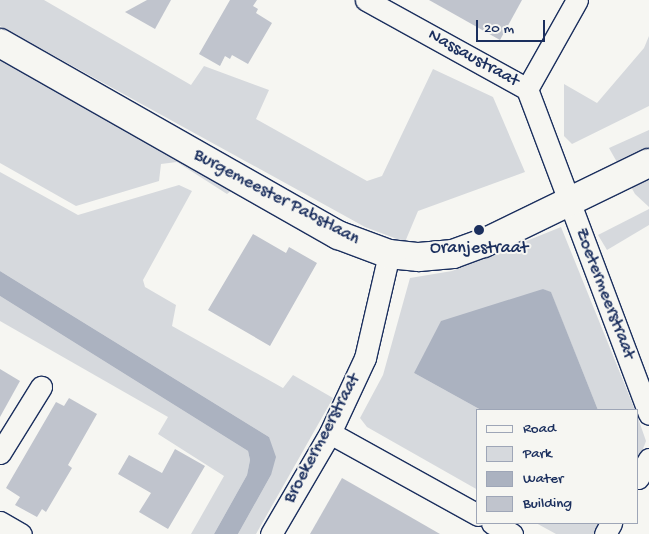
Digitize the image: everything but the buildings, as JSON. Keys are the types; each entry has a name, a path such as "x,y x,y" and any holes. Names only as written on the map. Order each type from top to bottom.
{"street":[{"name":"Nassaustraat","path":"366,0 527,89 570,202"},
{"path":"527,89 577,0"},
{"name":"Burgemeester Pabstlaan","path":"0,43 338,235 389,254 419,257 453,254 528,224 649,163"},
{"name":"Zoetermeerstraat","path":"570,202 649,414"},
{"name":"Broekermeerstraat","path":"271,534 330,433 365,358 389,254"},
{"path":"0,453 41,387"},
{"path":"330,433 477,514"},
{"path":"639,476 649,459"},
{"path":"0,522 21,534"},
{"path":"494,524 512,534"}],"green space":[{"path":"0,0 44,0 191,85 204,66 269,90 256,119 367,181 382,176 433,69 493,97 525,172 418,211 405,242 365,227 0,26"},
{"path":"649,36 649,106 572,144 564,136 564,84 597,103 644,48"},
{"path":"0,52 237,186 227,194 177,162 161,164 159,181 76,206 0,163"},
{"path":"649,130 649,207 635,194 609,148"},
{"path":"0,172 78,215 179,185 192,191 143,280 145,287 176,305 172,326 283,388 293,375 333,398 256,534 238,534 271,475 269,437 0,271"},
{"path":"649,209 649,225 607,250 598,235"},
{"path":"561,227 635,409 598,409 551,293 543,289 414,373 479,409 477,409 477,489 367,427 360,418 383,375 410,278 452,271"},
{"path":"0,296 248,451 250,460 247,475 214,534 191,534 224,476 158,434 168,417 0,321"},
{"path":"639,421 646,441 639,459"},
{"path":"538,524 601,524 595,534 556,534"}],"water":[{"path":"0,271 269,437 276,457 271,475 238,534 214,534 247,475 250,460 248,451 0,296"},
{"path":"543,289 551,292 598,409 479,409 414,373 441,321"}],"place":[{"name":"Oranjestraat","path":"479,230"}]}
